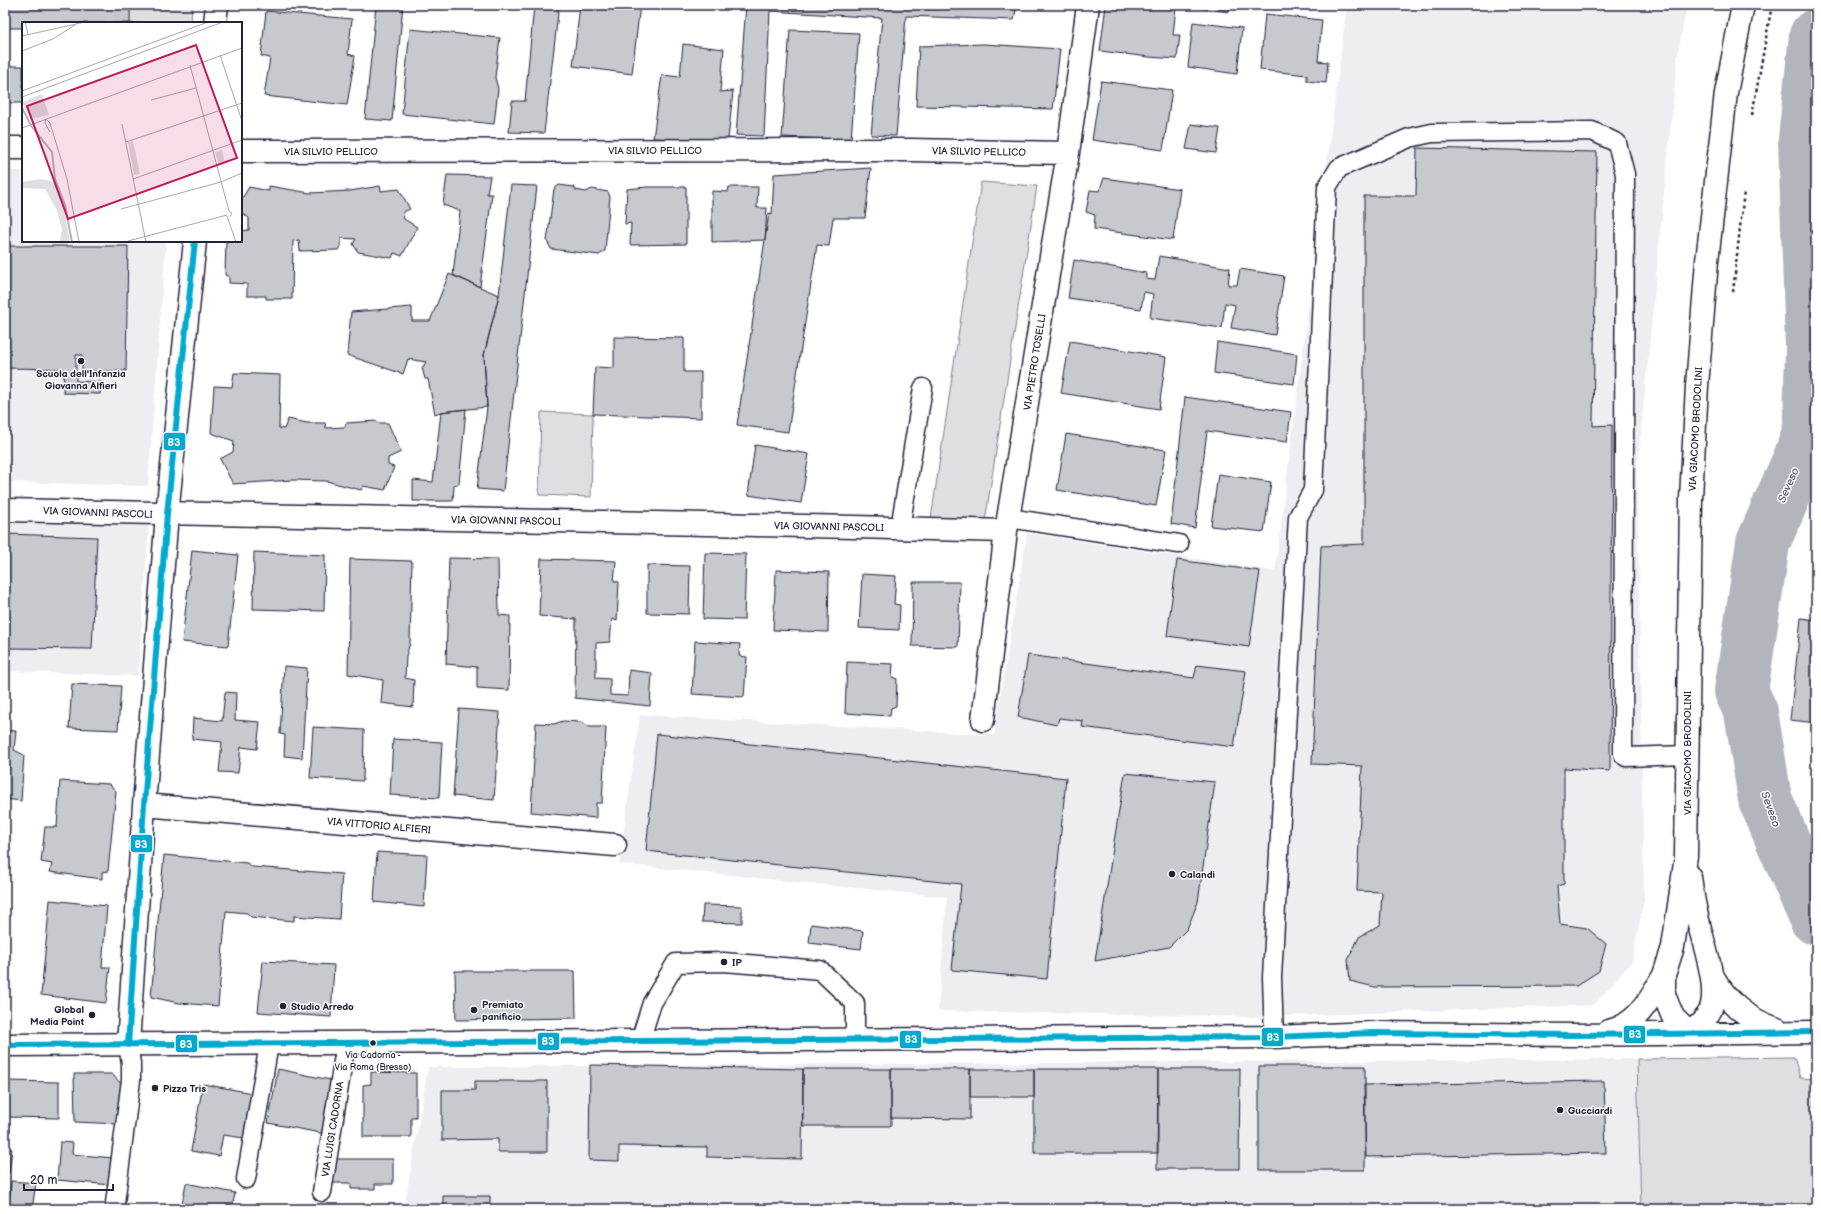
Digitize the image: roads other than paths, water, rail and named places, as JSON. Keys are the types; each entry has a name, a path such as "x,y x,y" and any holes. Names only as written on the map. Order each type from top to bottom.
{"street":[{"path":"215,22 217,5"},
{"name":"VIA PIETRO TOSELLI","path":"983,720 1007,525 1068,153 1088,5"},
{"name":"VIA GIACOMO BRODOLINI","path":"1686,856 1695,908 1711,972 1713,993 1710,1010 1702,1023 1689,1033 1673,1017 1664,995 1664,975 1673,947 1686,856 1691,498 1697,386 1707,261 1726,93 1743,5"},
{"path":"5,148 22,148"},
{"name":"VIA SILVIO PELLICO","path":"242,151 910,150 1068,153"},
{"path":"128,1045 144,805 167,514 195,242"},
{"name":"VIA GIOVANNI PASCOLI","path":"5,510 900,528 1007,525"},
{"name":"VIA VITTORIO ALFIERI","path":"144,805 615,845"},
{"path":"1711,972 1721,990 1742,1013 1763,1025 1786,1032"},
{"path":"1592,1034 1611,1031 1632,1020 1650,1000 1664,975"},
{"path":"5,1045 1274,1037 1372,1033 1592,1034 1814,1032"}],"lane":[{"path":"1274,1037 1272,978 1298,517 1313,490 1327,186 1339,168 1409,138 1432,133 1592,131 1617,143 1625,174 1623,754 1626,757 1687,755"},
{"path":"900,528 923,388"},
{"path":"1007,525 1180,544"},
{"path":"640,1041 652,1003 676,962 724,962 820,970 855,1002 855,1039"},
{"name":"VIA LUIGI CADORNA","path":"322,1192 346,1043"},
{"path":"246,1179 269,1044"},
{"path":"115,1203 131,1080 132,1063 128,1045"}],"waterway":[{"name":"Seveso","path":"1816,36 1805,139 1812,347 1810,428 1801,456 1763,543 1741,691 1751,712 1765,799 1816,918"}],"place":[{"name":"Scuola dell'Infanzia Giovanna Alfieri","path":"81,361"},
{"name":"Calandi","path":"1172,874"},
{"name":"IP","path":"724,962"},
{"name":"Studio Arredo","path":"283,1006"},
{"name":"Premiato panificio","path":"474,1010"},
{"name":"Global Media Point","path":"92,1015"},
{"name":"Via Cadorna - Via Roma (Bresso)","path":"373,1043"},
{"name":"Pizza Tris","path":"155,1088"},
{"name":"Gucciardi","path":"1560,1110"}]}
